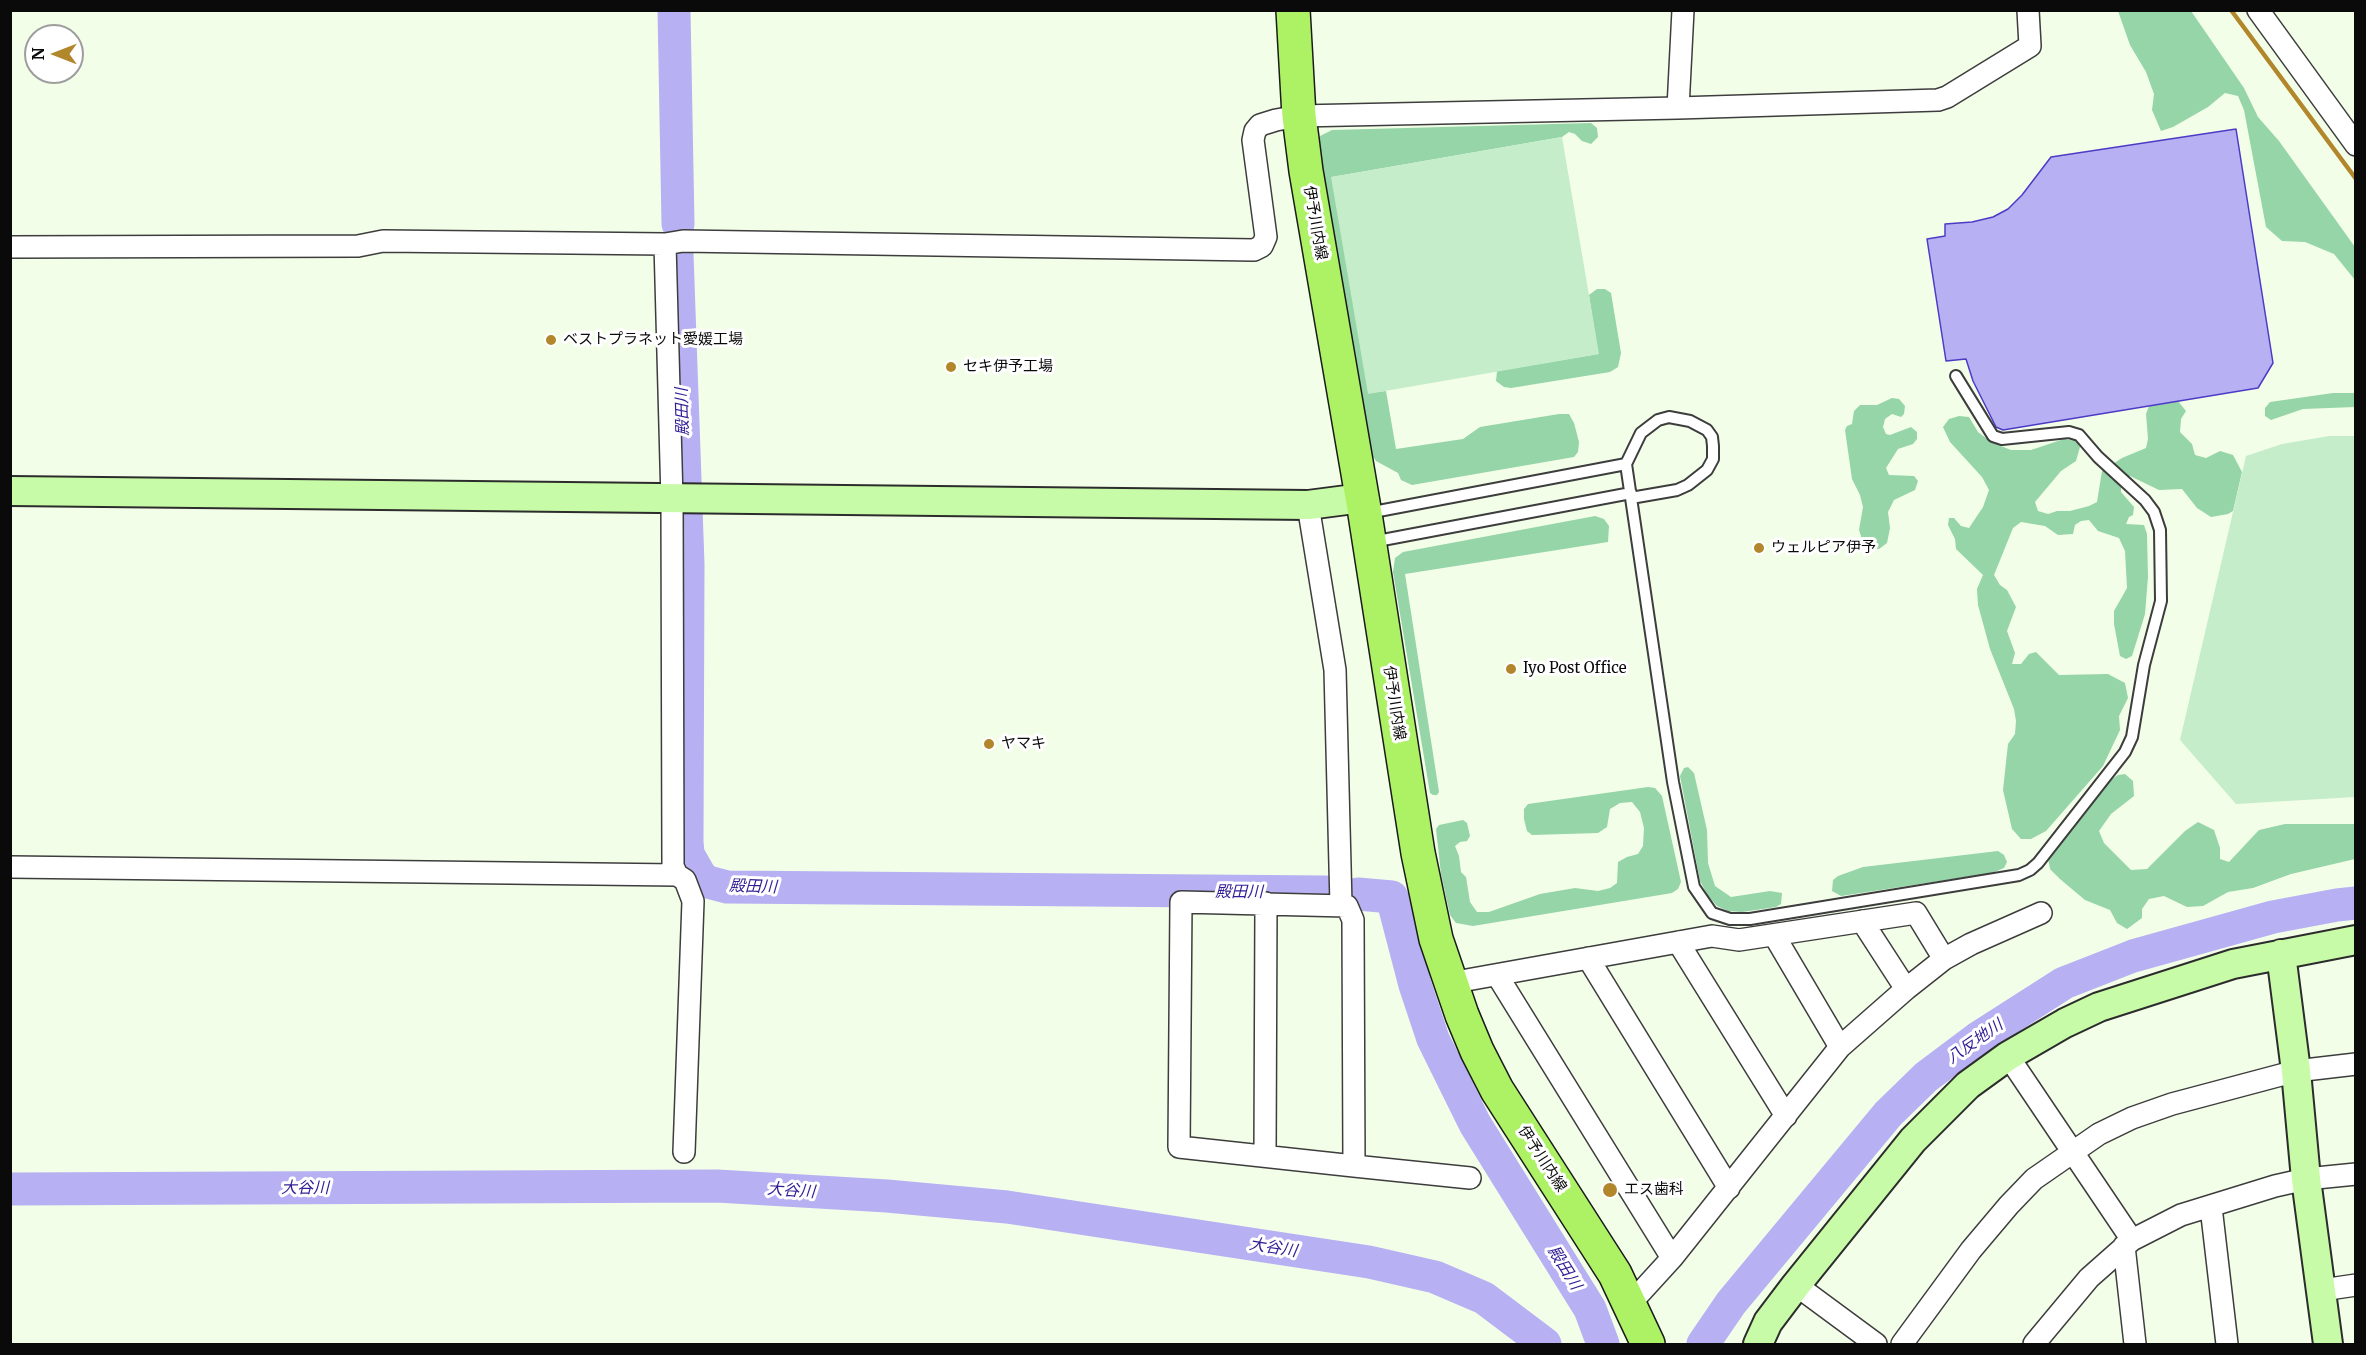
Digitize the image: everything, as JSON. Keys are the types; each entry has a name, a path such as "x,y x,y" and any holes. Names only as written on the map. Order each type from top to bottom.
{"main road":[{"name":"伊予川内線","path":"1293,10 1299,116 1418,853 1436,939 1450,983 1477,1051 1497,1090 1615,1274 1648,1344"}],"street":[{"path":"1678,108 1683,10"},
{"path":"10,247 358,246 383,241 665,244 682,241 1254,250 1262,246 1266,237 1254,152 1255,131 1260,125 1299,116 1938,100 1947,97 2030,46 2028,10"},
{"path":"2258,10 2355,145"},
{"path":"665,244 672,500 673,866 677,875"},
{"path":"10,491 672,500 1308,505 1365,518"},
{"path":"1308,505 1335,670 1341,904"},
{"path":"10,867 677,875 685,880 693,901 684,1152"},
{"path":"1354,1166 1353,920 1347,906 1341,904 1181,902 1179,1147 1354,1166 1470,1178"},
{"path":"1265,1156 1266,903"},
{"path":"1450,983 1712,936 1739,940 1916,913 1944,959"},
{"path":"1629,1304 1672,1258 1840,1047 1905,988 1944,959 1971,944 2041,913"},
{"path":"1862,921 1905,988"},
{"path":"1774,935 1840,1047"},
{"path":"1758,1344 1768,1322 1796,1285 1913,1140 1968,1085 2008,1056 2065,1023 2099,1007 2233,964 2355,940"},
{"path":"1678,942 1786,1116"},
{"path":"2281,954 2296,1071 2306,1179 2328,1344"},
{"path":"1588,958 1729,1188"},
{"path":"1497,975 1672,1258"},
{"path":"2008,1056 2128,1243 2135,1344"},
{"path":"1902,1344 1971,1250 2009,1205 2034,1179 2099,1134 2132,1118 2172,1104 2296,1071 2355,1064"},
{"path":"2034,1344 2089,1278 2128,1243 2181,1215 2275,1186 2306,1179 2355,1174"},
{"path":"2211,1207 2227,1344"},
{"path":"1796,1285 1875,1344"},
{"path":"2322,1290 2355,1285"}],"lane":[{"path":"1365,518 1631,496 1677,490 1688,485 1707,470 1713,459 1712,437 1707,430 1690,421 1669,417 1658,420 1641,433 1626,464 1631,496 1673,782 1694,887 1712,913 1730,919 1750,919 2019,875 2038,863 2126,752 2132,737 2144,665 2161,601 2160,530 2154,512 2145,500 2098,457 2079,435 2069,432 2002,439 1993,436 1956,376"},
{"path":"1365,518 1626,464"}],"green space":[{"path":"2118,11 2191,11 2244,88 2258,117 2279,141 2355,247 2355,280 2334,254 2305,242 2282,241 2266,227 2244,110 2238,96 2225,93 2208,107 2173,127 2161,131 2152,110 2154,94 2146,72 2130,45"},
{"path":"1591,123 1597,128 1598,137 1591,144 1569,132 1562,137 1332,177 1369,393 1386,391 1396,449 1463,439 1480,427 1559,414 1569,414 1579,442 1578,452 1574,457 1412,485 1401,480 1398,473 1376,461 1371,454 1319,149 1320,136 1332,130"},
{"path":"1562,137 1599,354 1368,394 1331,177"},
{"path":"1597,289 1605,289 1611,293 1621,353 1618,367 1610,372 1511,388 1504,387 1496,381 1497,371 1598,354 1589,295"},
{"path":"2333,393 2355,393 2355,407 2303,409 2271,420 2265,416 2265,408 2270,402"},
{"path":"1892,398 1899,399 1905,406 1904,414 1901,417 1892,414 1885,419 1883,427 1886,434 1890,435 1911,427 1917,432 1917,439 1913,444 1898,449 1886,468 1889,475 1914,476 1918,481 1915,490 1894,500 1888,512 1890,528 1887,543 1879,549 1870,548 1863,542 1859,530 1863,507 1852,479 1845,430 1852,424 1854,411 1860,405 1877,405"},
{"path":"2178,401 2186,411 2181,419 2180,432 2192,444 2195,455 2206,458 2220,451 2233,455 2242,472 2233,511 2211,517 2197,508 2182,489 2159,490 2130,476 2121,486 2121,492 2134,507 2133,515 2129,517 2126,524 2144,525 2147,534 2148,577 2145,614 2132,656 2126,659 2120,656 2114,624 2114,611 2127,588 2125,551 2119,538 2098,531 2089,520 2075,525 2073,534 2058,535 2045,526 2021,522 2013,528 1994,575 2000,585 2007,590 2016,607 2007,631 2015,653 2012,664 2021,664 2029,654 2036,652 2059,675 2108,674 2125,683 2128,698 2119,716 2120,730 2103,766 2046,831 2031,839 2021,839 2012,829 2003,790 2008,744 2015,734 2016,721 2014,709 1990,649 1978,605 1977,589 1983,575 1956,549 1955,539 1948,525 1949,518 1954,518 1961,526 1969,528 1983,507 1989,490 1982,477 1950,442 1943,427 1949,419 1959,416 1969,417 1978,432 1991,442 2011,450 2031,450 2064,439 2077,441 2080,447 2076,461 2061,471 2035,502 2038,511 2048,514 2070,511 2097,502 2102,471 2122,458 2146,448 2148,439 2146,414 2149,406"},
{"path":"2329,436 2355,436 2355,797 2236,804 2180,740 2246,456 2282,444"},
{"path":"1595,516 1604,519 1609,526 1608,542 1405,574 1439,792 1433,795 1430,793 1393,572 1395,558 1403,552"},
{"path":"1688,767 1694,773 1707,830 1708,863 1715,886 1731,897 1770,891 1782,893 1781,904 1776,907 1742,912 1728,911 1717,906 1708,896 1700,881 1680,776 1684,768"},
{"path":"2125,774 2133,781 2134,796 2111,814 2099,831 2104,843 2131,870 2147,869 2185,831 2198,822 2214,830 2220,848 2220,859 2229,862 2259,830 2285,824 2355,824 2355,859 2291,874 2253,888 2228,892 2203,906 2187,907 2164,896 2149,899 2142,909 2142,918 2127,929 2117,923 2110,910 2085,900 2060,879 2050,869 2048,858 2109,781 2118,775"},
{"path":"1648,787 1655,788 1662,796 1681,882 1678,889 1672,893 1473,926 1456,923 1450,915 1441,874 1436,829 1439,825 1463,820 1467,823 1470,836 1467,841 1455,846 1461,872 1466,877 1470,902 1477,912 1489,912 1540,894 1575,888 1598,891 1610,888 1617,883 1618,862 1638,854 1643,846 1644,828 1640,812 1632,802 1620,803 1610,809 1607,827 1598,833 1532,835 1527,831 1524,819 1524,809 1528,804"},
{"path":"1998,851 2004,855 2007,862 2004,868 1992,873 1841,896 1832,891 1833,880 1838,876 1863,867"}],"shaded area":[{"path":"2236,129 2273,363 2258,388 2003,430 1996,427 1973,381 1966,359 1946,361 1927,239 1945,236 1945,224 1972,222 1993,217 2008,209 2022,195 2051,157"},
{"path":"1587,1296 1606,1344 1592,1344 1597,1343 1588,1317 1579,1301"}],"waterway":[{"name":"殿田川","path":"674,10 678,224"},
{"name":"殿田川","path":"677,254 688,564 687,841 688,854 701,877 708,882 727,887 1325,892"},
{"name":"殿田川","path":"1358,894 1392,897 1415,985 1433,1039 1475,1124 1590,1309 1603,1344"},
{"name":"八反地川","path":"1703,1344 1731,1303 1888,1114 1926,1077 1978,1038 2064,983 2133,956 2273,917 2356,903"},
{"name":"大谷川","path":"10,1189 717,1186 887,1196 1007,1207 1369,1262 1435,1277 1484,1298 1545,1344"}],"railway":[{"path":"2231,10 2356,179"}],"place":[{"name":"ベストプラネット愛媛工場","path":"551,340"},
{"name":"セキ伊予工場","path":"951,367"},
{"name":"ウェルピア伊予","path":"1759,548"},
{"name":"Iyo Post Office","path":"1511,669"},
{"name":"ヤマキ","path":"989,744"},
{"name":"エス歯科","path":"1610,1190"}]}
